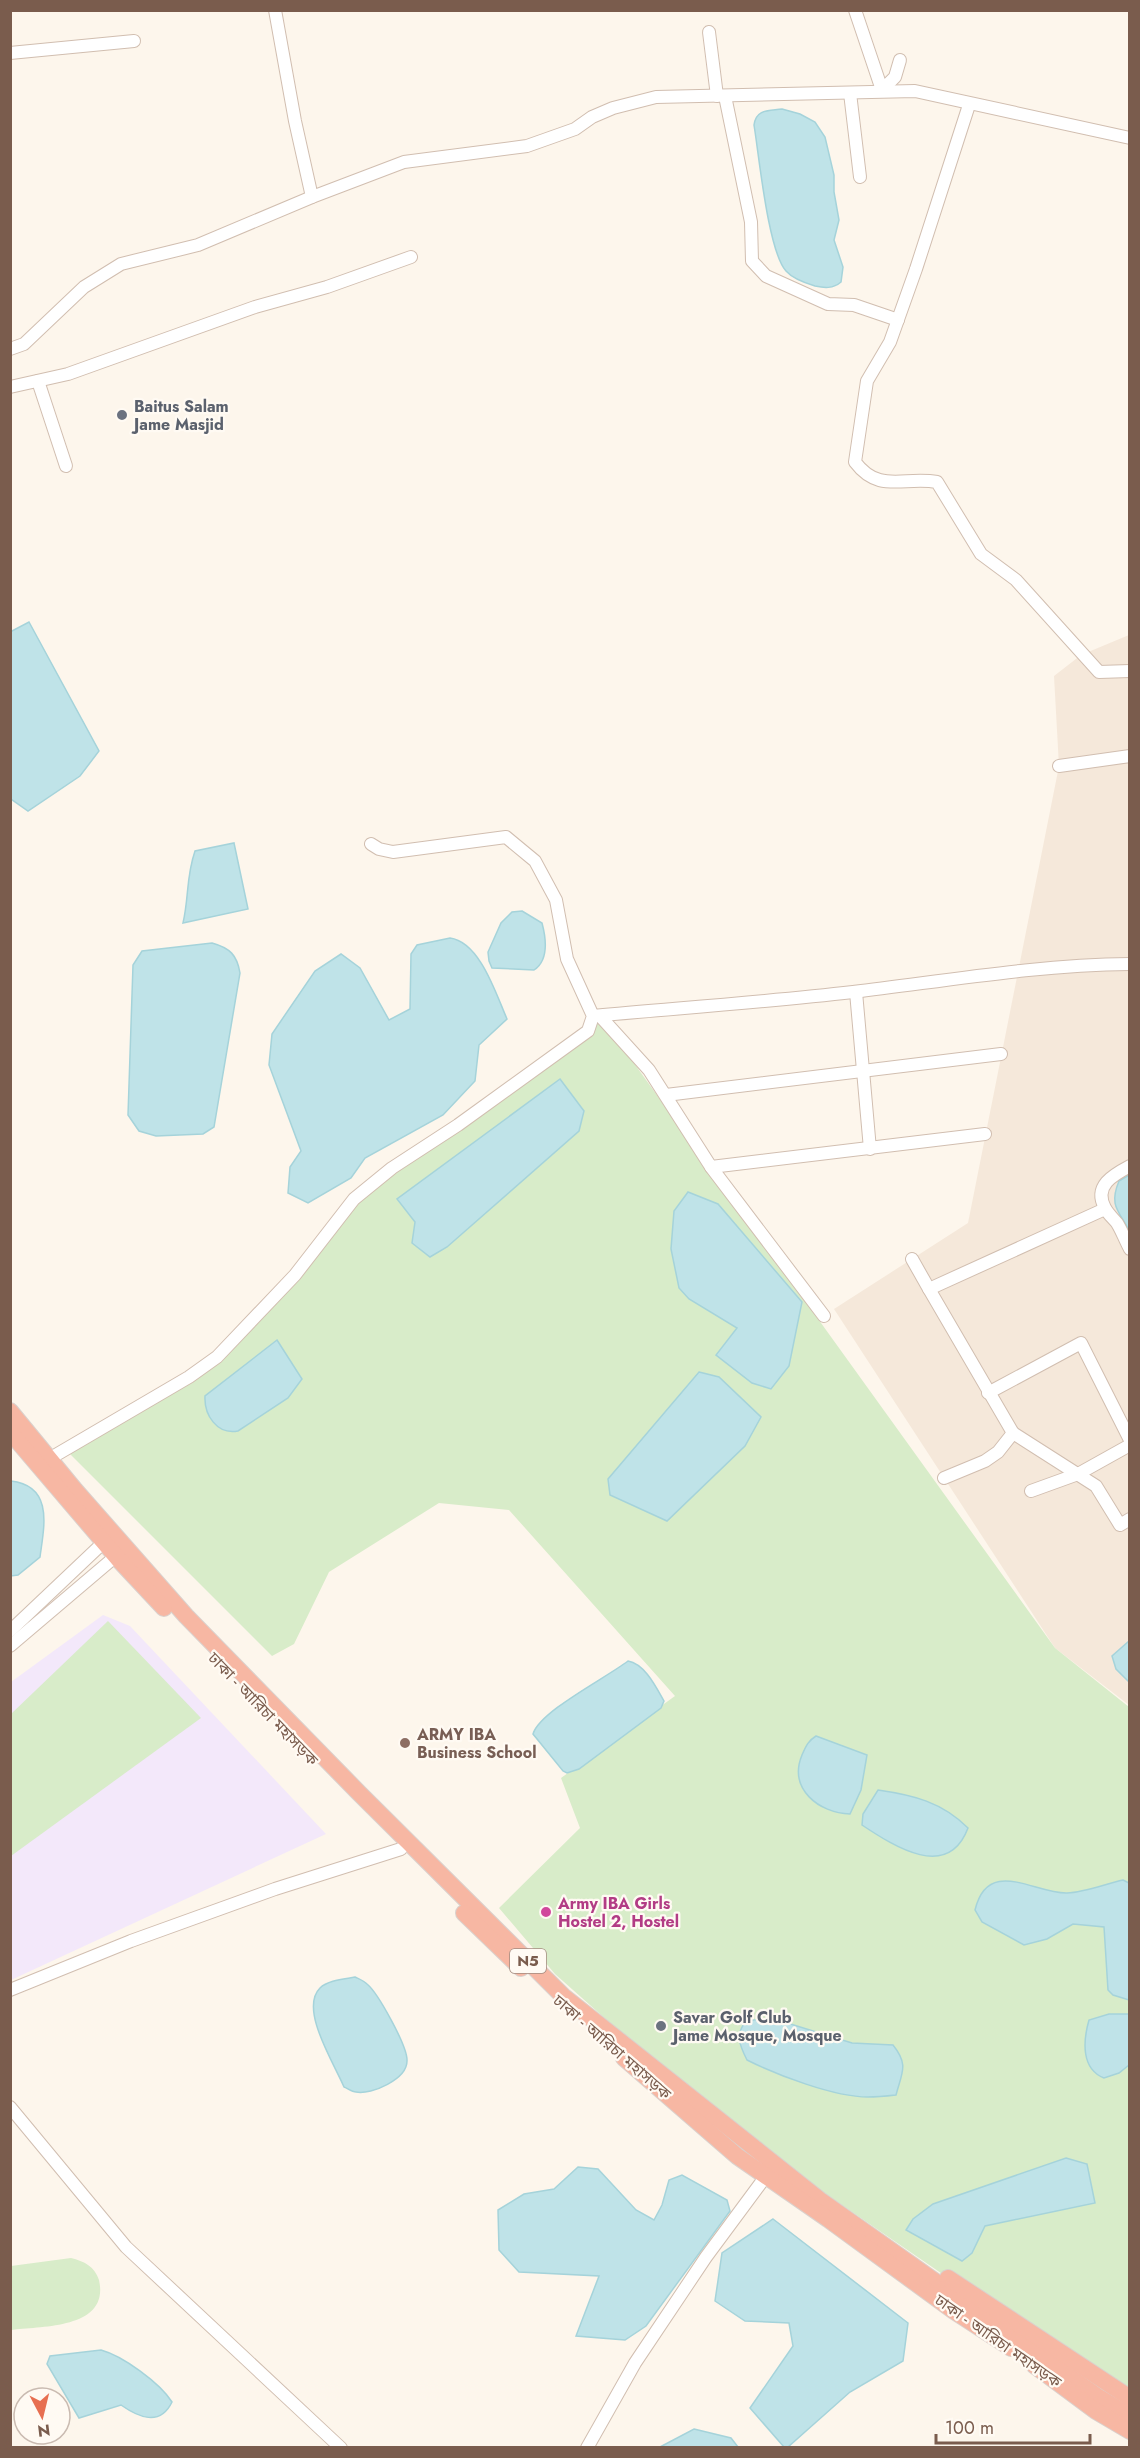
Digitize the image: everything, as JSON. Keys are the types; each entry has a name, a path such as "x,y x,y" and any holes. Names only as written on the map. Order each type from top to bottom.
{"highway":[{"name":"N5","path":"10,1412 186,1616 563,1996 771,2170 820,2200 1097,2396 1130,2416"},
{"name":"ঢাকা - আরিচা মহাসড়ক","path":"10,1432 116,1556 224,1670 501,1951 737,2156 771,2170 954,2312 1015,2351 1096,2410 1130,2431"},
{"path":"916,2268 951,2280 1130,2398"},
{"path":"1015,2351 1039,2379 1130,2441"}],"street":[{"path":"275,10 295,121 312,197"},
{"path":"855,10 882,90"},
{"path":"709,32 721,96 751,222 752,261 766,276 828,304 854,305 898,320"},
{"path":"10,53 134,41"},
{"path":"882,90 895,77 900,60"},
{"path":"10,349 24,344 84,287 121,264 198,245 312,197 404,162 527,146 575,129 592,117 614,108 656,97 915,91 969,105 1130,138"},
{"path":"850,93 860,177"},
{"path":"969,105 890,342 867,381 855,462 864,475 877,480 937,482 981,554 1016,580 1087,661 1099,672 1130,671"},
{"path":"10,387 68,374 255,308 327,287 411,257"},
{"path":"38,381 66,466"},
{"path":"1059,766 1130,756"},
{"path":"371,844 379,849 393,852 506,837 535,861 556,900 567,959 597,1016 649,1070 711,1167 824,1316"},
{"path":"597,1016 856,992 993,973 1064,966 1130,963"},
{"path":"856,992 870,1149"},
{"path":"49,1458 189,1377 217,1357 295,1275 354,1199 393,1168 458,1125 588,1030 597,1016"},
{"path":"666,1095 1001,1054"},
{"path":"711,1167 985,1134"},
{"path":"1130,1166 1115,1174 1101,1189 1105,1209 1117,1223 1130,1249"},
{"path":"929,1289 1105,1209"},
{"path":"912,1259 1013,1433 1096,1486 1120,1525 1130,1519"},
{"path":"988,1393 1081,1343 1130,1443 1078,1474 1031,1491"},
{"path":"944,1478 986,1461 998,1452 1013,1433"},
{"path":"10,1631 104,1542"},
{"path":"10,1646 116,1556"},
{"path":"10,1990 130,1941 275,1889 401,1850"},
{"path":"10,2107 126,2247 341,2448"},
{"path":"587,2448 635,2363 706,2257 771,2170"}],"shaded area":[{"path":"1129,635 1129,1705 1055,1648 834,1309 968,1223 1059,766 1054,676 1081,655"},
{"path":"103,1615 130,1626 326,1834 11,1980 11,1682"}],"green space":[{"path":"600,1016 1055,1648 1129,1707 1129,2391 951,2280 724,2124 555,1974 499,1908 580,1828 561,1778 675,1696 509,1510 439,1503 329,1572 294,1644 272,1656 63,1447 217,1357 376,1181"},
{"path":"108,1621 201,1718 11,1856 11,1714"},
{"path":"71,2258 88,2265 97,2275 100,2296 94,2308 71,2322 11,2330 11,2266"}],"water":[{"path":"782,109 800,114 815,122 825,137 834,175 834,192 839,220 834,240 843,267 841,282 832,287 815,286 792,276 786,271 774,244 765,202 754,125 760,113"},
{"path":"29,622 99,751 80,776 28,811 11,799 10,632"},
{"path":"234,843 248,909 183,923 190,870 195,851"},
{"path":"522,911 542,923 545,948 542,961 534,970 492,968 488,952 501,923 512,912"},
{"path":"450,938 461,942 478,959 492,983 507,1019 479,1045 475,1081 443,1115 365,1158 351,1178 308,1203 288,1193 290,1167 301,1151 269,1065 272,1034 315,971 341,954 360,968 389,1020 410,1009 411,954 417,945"},
{"path":"212,943 232,953 240,973 214,1127 203,1134 156,1136 139,1131 128,1115 133,965 142,951"},
{"path":"560,1079 584,1111 579,1131 447,1247 430,1257 412,1243 415,1222 397,1199"},
{"path":"1129,1175 1129,1230 1118,1212 1115,1196 1119,1181"},
{"path":"688,1192 718,1204 802,1302 789,1366 771,1389 752,1383 716,1355 737,1328 689,1299 679,1288 671,1249 674,1211"},
{"path":"277,1340 302,1379 288,1398 238,1431 218,1427 209,1416 205,1396"},
{"path":"699,1372 719,1377 761,1417 745,1446 667,1521 610,1495 608,1479"},
{"path":"11,1481 25,1484 34,1491 40,1499 44,1521 40,1557 18,1575 11,1576"},
{"path":"1129,1641 1129,1682 1116,1669 1112,1656"},
{"path":"628,1661 645,1671 664,1701 661,1708 579,1769 567,1773 563,1771 533,1734 538,1725 560,1705"},
{"path":"816,1736 867,1755 861,1790 850,1814 838,1813 817,1804 803,1788 799,1778 802,1755 806,1746"},
{"path":"878,1790 926,1801 948,1812 968,1828 959,1844 948,1853 934,1856 920,1855 905,1850 862,1825 863,1814"},
{"path":"1123,1880 1129,1883 1129,2000 1113,1995 1108,1990 1104,1927 1073,1924 1047,1939 1024,1945 982,1922 975,1910 981,1894 990,1885 1001,1881 1067,1893 1088,1890"},
{"path":"355,1977 372,1989 385,2009 403,2044 407,2061 405,2068 395,2080 371,2091 363,2092 354,2092 344,2087 320,2036 313,2009 315,1997 323,1985"},
{"path":"1109,2014 1129,2014 1129,2065 1119,2073 1104,2078 1091,2068 1085,2045 1089,2020"},
{"path":"771,2018 852,2043 893,2045 903,2064 896,2095 868,2097 839,2093 790,2078 747,2060 739,2040 740,2031 746,2021"},
{"path":"1066,2158 1087,2164 1095,2203 985,2226 972,2253 962,2261 906,2230 913,2219 933,2204"},
{"path":"578,2167 598,2169 636,2210 654,2220 662,2205 669,2180 682,2175 727,2200 730,2211 646,2326 625,2340 576,2336 599,2276 519,2272 499,2250 498,2210 524,2194 554,2189"},
{"path":"773,2219 908,2323 903,2361 850,2392 788,2447 784,2447 750,2408 793,2346 789,2323 745,2321 715,2301 722,2253"},
{"path":"101,2350 110,2353 150,2379 172,2402 167,2410 155,2417 141,2416 121,2405 79,2418 72,2406 72,2386 60,2386 47,2364 50,2356"},
{"path":"694,2429 731,2438 738,2447 660,2447"}],"place":[{"name":"Baitus Salam Jame Masjid","path":"122,415"},
{"name":"ARMY IBA Business School","path":"405,1743"},
{"name":"Army IBA Girls Hostel 2, Hostel","path":"546,1912"},
{"name":"Savar Golf Club Jame Mosque, Mosque","path":"661,2026"}]}
